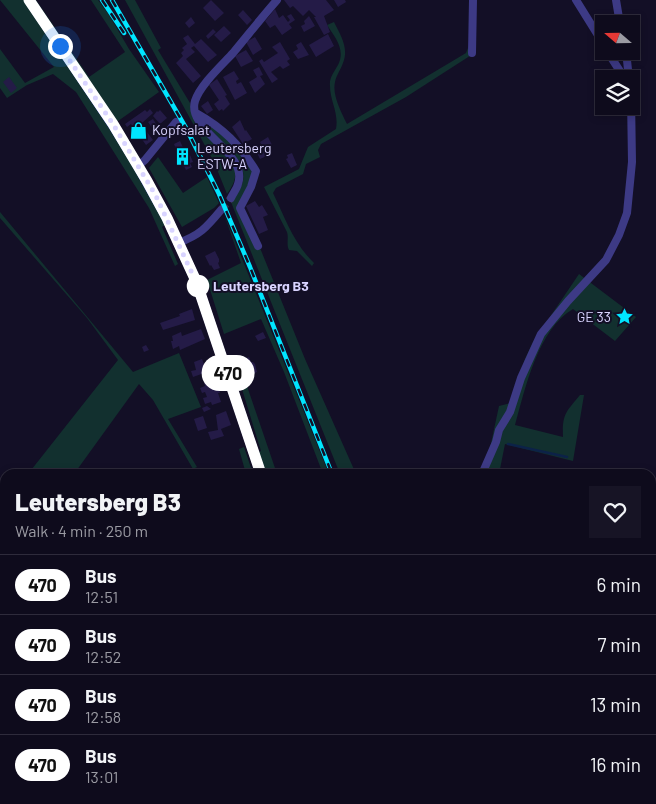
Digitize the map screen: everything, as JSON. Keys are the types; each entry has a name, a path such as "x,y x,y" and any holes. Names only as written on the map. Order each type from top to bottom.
{"street":[{"path":"28,0 113,124 156,196 198,286 259,469"},
{"path":"231,198 240,178 237,165 205,129 196,113 195,100 277,0"},
{"path":"472,53 473,0"},
{"path":"576,0 595,31"},
{"path":"616,0 618,15"},
{"path":"196,113 216,124 244,152 256,171 251,187 240,208 258,246"},
{"path":"484,469 499,430 510,412 532,350 541,334 606,260 619,235 627,213 632,162 631,115"},
{"path":"138,166 176,122"},
{"path":"178,243 194,237 207,227 221,210"}],"green space":[{"path":"0,0 36,0 89,77 125,52 91,0 98,0 109,15 129,49 159,92 111,126 166,224 162,227 178,264 175,266 149,208 76,92 53,74 27,85 7,98 0,88 0,49 25,83 54,67"},
{"path":"125,0 135,0 161,48 158,50 190,103 196,125 233,164 234,180 227,194 214,162"},
{"path":"476,17 476,52 406,97 321,144 318,150 320,157 306,164 303,174 276,188 273,193 290,230 301,248 314,263 312,266 297,251 289,250 287,232 264,187 299,169 308,147 336,129 337,123 330,91 330,80 338,65 341,54 338,44 327,25 334,22 345,47 345,58 334,87 338,103 347,124 466,53"},
{"path":"205,121 240,150 250,165 251,179 241,201 305,359 354,469 338,469 231,202 242,183 242,166"},
{"path":"158,157 183,193 207,177 219,203 182,227 149,168"},
{"path":"0,212 133,372 179,353 201,407 168,419 197,467 193,469 153,400 139,384 78,469 32,469 118,360 87,318 0,218"},
{"path":"224,214 327,469 321,469 284,372 261,319 224,334 207,280 241,263"},
{"path":"579,274 636,317 615,341 573,309 561,318 551,330 535,361 523,394 515,425 563,437 563,423 566,414 580,395 584,395 573,461 505,444 500,469 481,469 490,448 499,406 511,403 525,359 533,342"},
{"path":"247,386 275,469 262,469 257,453 261,451 242,389"},
{"path":"244,447 251,469 245,469 239,449"}],"building":[{"path":"211,0 224,13 215,21 203,8"},
{"path":"284,0 326,0 334,10 324,16 330,32 324,35 314,17 316,17 309,10 303,16 293,6 290,8"},
{"path":"334,0 345,0 346,2 338,7"},
{"path":"275,9 279,18 283,15 288,22 290,20 287,16 291,14 295,20 289,24 292,28 282,35 275,25 270,28 265,21"},
{"path":"243,10 252,20 247,25 238,15"},
{"path":"309,16 315,26 304,32 301,26 305,24 304,21"},
{"path":"191,17 195,23 189,28 185,23"},
{"path":"224,26 231,33 221,42 214,35"},
{"path":"213,29 216,32 208,39 206,36"},
{"path":"328,34 334,46 316,57 309,45"},
{"path":"188,35 195,44 201,39 217,55 208,62 194,46 191,48 195,52 186,59 201,76 193,83 176,63 183,56 181,53 184,50 182,48 187,44 183,38"},
{"path":"255,37 262,49 253,55 246,42"},
{"path":"280,42 290,59 287,61 290,65 283,69 280,66 271,72 278,79 272,83 259,61 262,59 264,62 278,53 272,47"},
{"path":"301,42 309,55 298,59 293,52 298,49 296,45"},
{"path":"246,50 253,61 241,67 235,56"},
{"path":"259,67 263,75 260,76 265,84 255,93 249,82 257,77 253,70"},
{"path":"234,71 239,79 236,81 237,84 241,82 247,93 235,100 223,77"},
{"path":"9,77 17,88 11,93 3,82"},
{"path":"217,79 230,104 223,111 222,109 219,111 214,104 219,100 209,85"},
{"path":"208,101 213,110 207,114 201,106"},
{"path":"150,109 153,113 141,124 153,140 146,145 131,124 127,127 125,124 145,110 147,112"},
{"path":"160,110 167,118 160,124 153,116"},
{"path":"153,119 160,130 156,133 148,122"},
{"path":"240,120 245,131 252,139 243,144 232,127"},
{"path":"268,137 272,145 267,147 271,154 260,159 255,149 262,146 260,142"},
{"name":"Leutersberg ESTW-A","path":"180,141 187,156 190,155 193,162 190,163 192,167 186,170 174,144"},
{"path":"292,153 297,165 291,168 286,159 288,158 287,155"},
{"path":"255,201 259,207 262,205 268,215 263,217 268,230 259,234 246,206"},
{"path":"215,251 219,259 220,268 214,270 205,256"},
{"path":"192,309 195,320 163,330 160,323 180,316 179,314"},
{"path":"201,329 205,339 180,350 179,346 173,349 172,336 181,332 182,336"},
{"path":"263,332 266,338 258,341 255,336"},
{"path":"146,345 149,350 144,352 142,347"},
{"path":"249,357 251,362 255,364 257,372 248,376 243,366 245,365 243,360"},
{"path":"202,359 207,372 193,377 191,371 196,370 194,362"},
{"path":"214,379 216,388 218,387 220,393 218,393 221,402 212,405 211,402 205,404 203,398 207,397 200,388 205,386 204,383"},
{"path":"207,406 211,409 204,412 202,408"},
{"path":"226,411 231,425 221,429 224,436 211,440 208,432 218,430 216,415"},
{"path":"203,416 207,428 198,431 194,419"}],"waterway":[{"path":"508,444 567,457"}],"tunnel":[{"path":"221,210 231,198"}],"railway":[{"path":"102,0 124,33"},
{"path":"112,0 186,128 219,194 330,469"}],"bus line":[{"name":"470","path":"29,0 113,124 167,218 196,281 259,469"}],"place":[{"name":"Kopfsalat","path":"138,130"},
{"name":"Leutersberg ESTW-A","path":"183,156"},
{"name":"Leutersberg B3","path":"198,286"},
{"name":"GE 33","path":"625,317"}],"route":[{"path":"60,46 113,124 156,196 198,286"}]}
